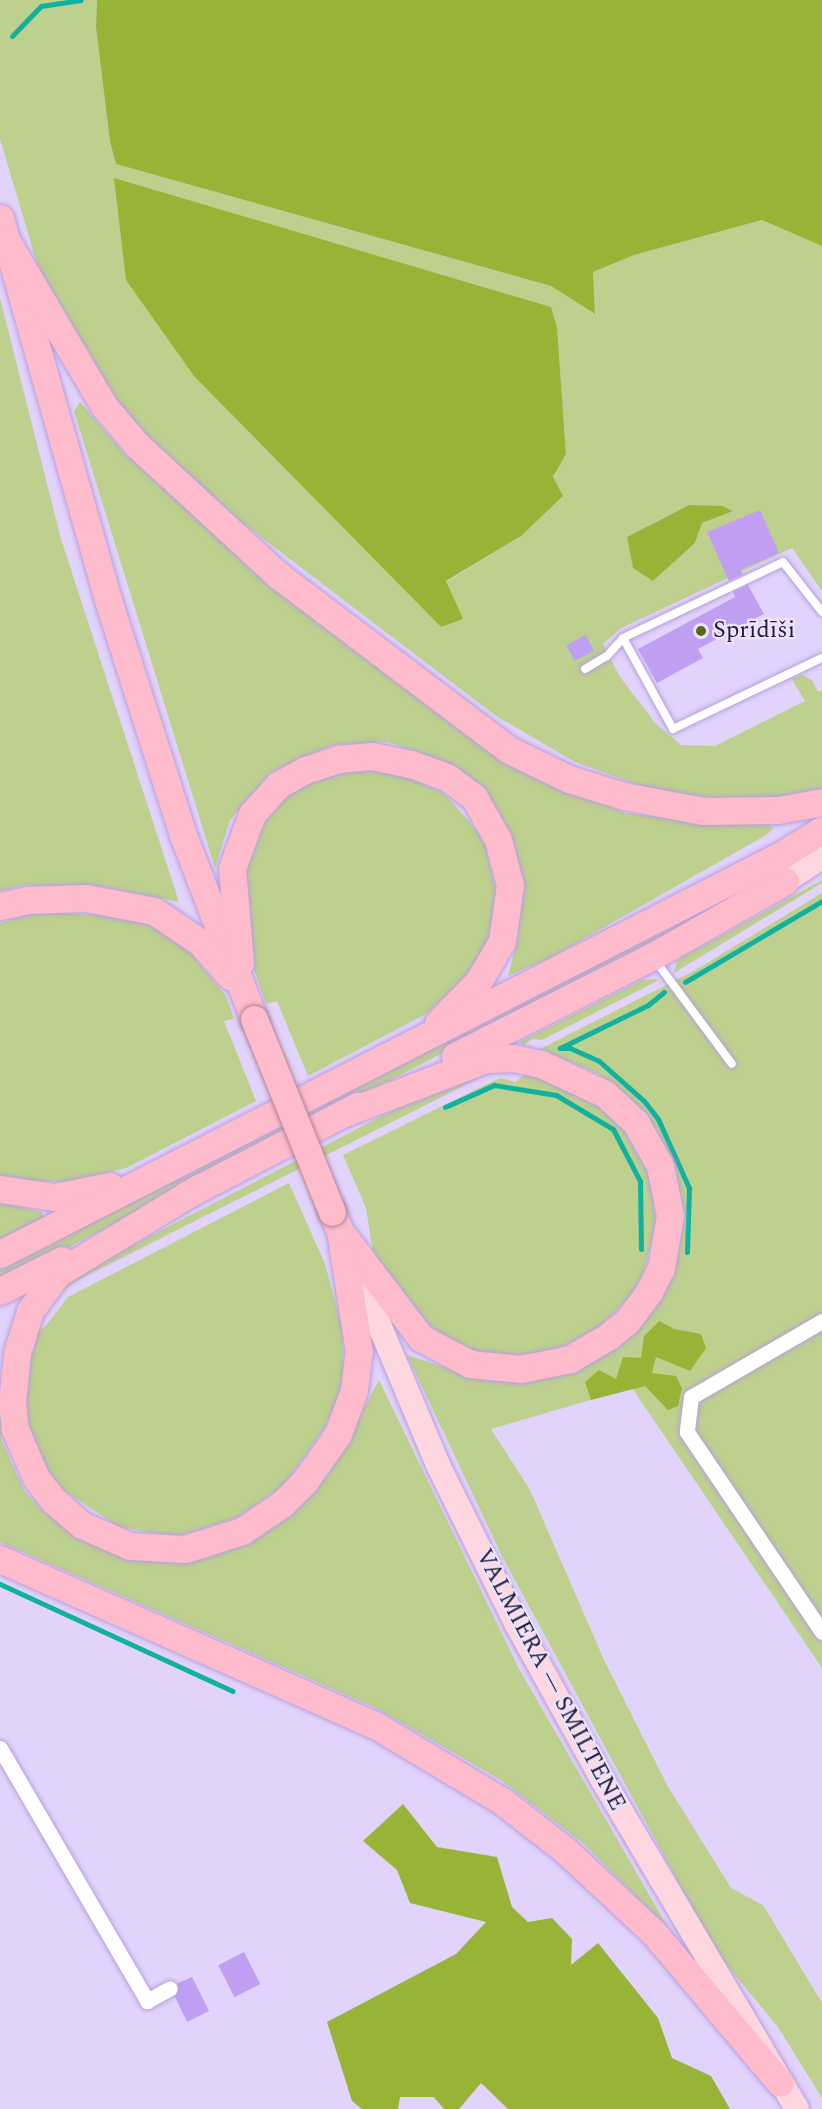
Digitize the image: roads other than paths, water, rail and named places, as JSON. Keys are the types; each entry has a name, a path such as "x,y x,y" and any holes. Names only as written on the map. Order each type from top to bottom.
{"highway":[{"path":"2,228 104,406 137,445 279,576 509,750 569,779 624,796 703,811 778,810 822,802"},
{"path":"2,228 108,603 183,835 241,988 336,1222 357,1330 358,1370 348,1411 323,1458 273,1511 219,1540 170,1550 119,1543 72,1518 53,1500 24,1455 13,1415 16,1353 30,1311 58,1273 200,1187"},
{"path":"241,988 232,868 252,814 278,785 305,770 338,759 372,756 411,764 447,777 474,797 498,840 510,885 507,923 489,966 427,1036"},
{"path":"0,1254 783,854 822,830"},
{"path":"0,1292 652,956 785,881"},
{"path":"0,906 28,900 86,898 154,911 201,943 241,988"},
{"path":"336,1222 421,1338 470,1364 521,1369 570,1359 609,1336 626,1322 649,1292 661,1268 670,1215 660,1166 636,1123 604,1095 541,1064 514,1058 486,1059 342,1114"},
{"path":"0,1189 55,1197 144,1179"},
{"path":"0,1558 375,1725 502,1801 566,1851 653,1932 780,2083"}],"main road":[{"path":"785,881 822,857"},
{"name":"VALMIERA — SMILTENE","path":"336,1222 438,1465 521,1633 602,1779 797,2109"}],"street":[{"path":"822,1321 691,1397 687,1432 822,1632"},
{"path":"0,1748 147,2001 170,1988"}],"lane":[{"path":"585,669 607,656 623,638 783,562 822,612"},
{"path":"623,638 673,729 822,658"},
{"path":"652,956 732,1064"}],"waterway":[{"path":"12,36 41,6 81,0"},
{"path":"685,982 822,901"},
{"path":"664,992 648,1005 560,1048 570,1048 599,1061 644,1101 658,1119 689,1188 687,1252"},
{"path":"445,1107 494,1085 556,1095 613,1129 640,1181 641,1249"},
{"path":"0,1584 233,1691"}],"place":[{"name":"Sprīdīši","path":"701,631"}]}
